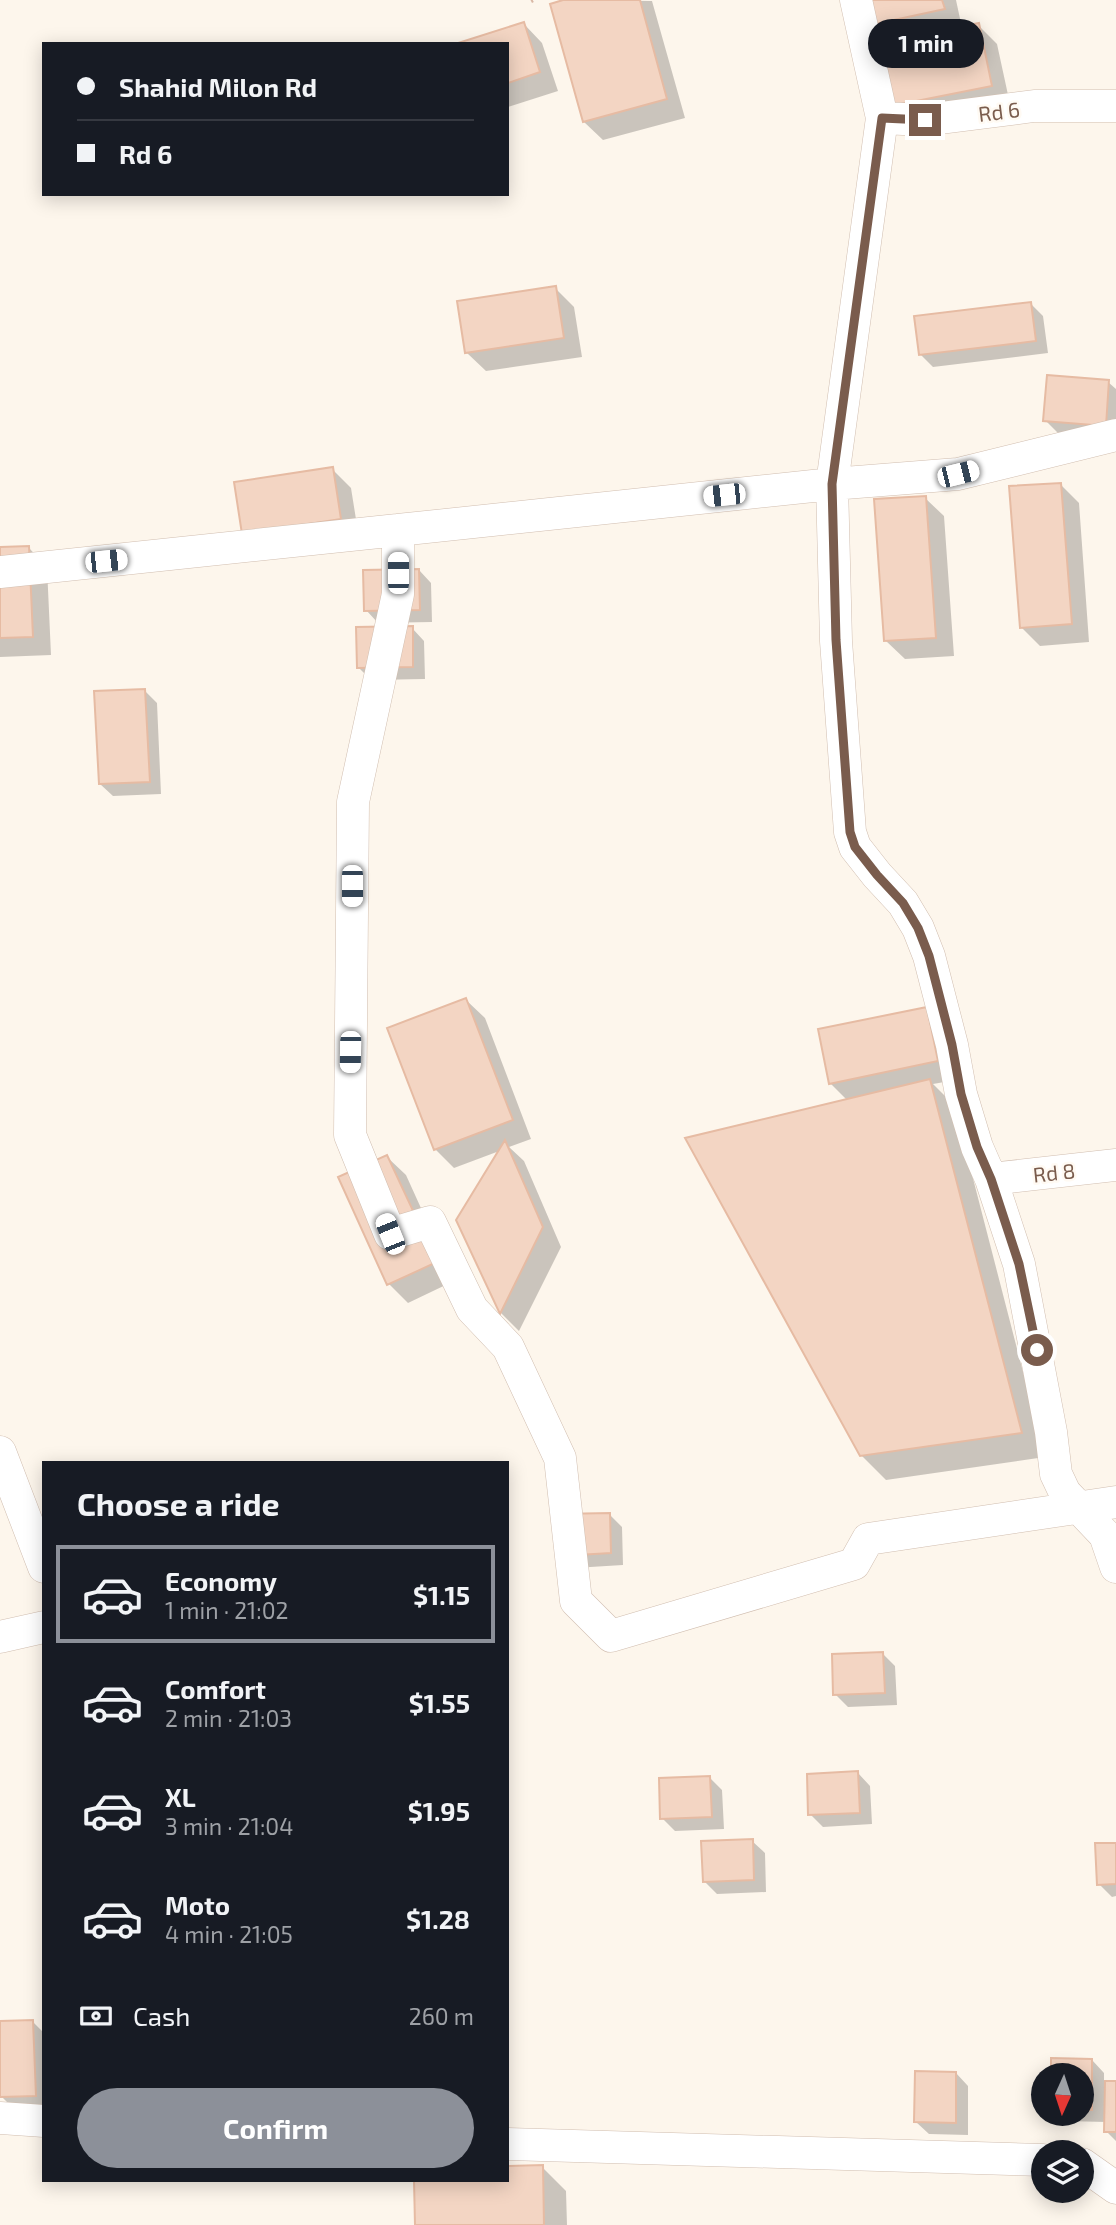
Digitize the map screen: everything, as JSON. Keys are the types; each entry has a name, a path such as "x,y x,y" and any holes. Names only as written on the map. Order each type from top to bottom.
{"street":[{"path":"856,0 882,118 832,484 836,640 850,832 855,847 903,903 918,928 929,956 952,1045 961,1094 1019,1264 1051,1432 1056,1474 1065,1493 1105,1535 1116,1567"},
{"name":"Rd 6","path":"882,118 925,120 1034,106 1116,106"},
{"path":"0,572 832,484 958,474 1116,435"},
{"path":"398,530 398,594 352,802 350,1135 390,1234 430,1222 472,1309 508,1347 561,1458 576,1601 611,1636 854,1564 868,1539 1116,1502"},
{"name":"Rd 8","path":"991,1179 1116,1165"},
{"path":"0,1452 42,1562"},
{"path":"0,1637 42,1626"},
{"path":"0,2118 42,2121"},
{"path":"509,2144 1031,2160"},
{"path":"1094,2172 1116,2188"}],"building":[{"path":"563,0 640,0 667,99 583,122 550,4"},
{"path":"855,0 942,0 945,9 861,27"},
{"path":"524,22 540,72 509,83 509,42 461,42"},
{"path":"979,23 992,86 881,108 869,45"},
{"path":"556,286 564,338 465,353 457,301"},
{"path":"1031,302 1036,341 919,355 914,316"},
{"path":"1047,375 1109,380 1106,426 1043,421"},
{"path":"333,467 341,519 242,534 234,482"},
{"path":"1061,483 1072,624 1020,628 1009,486"},
{"path":"926,496 936,638 884,641 874,499"},
{"path":"29,546 33,637 0,638 0,547"},
{"path":"419,569 420,610 364,611 363,570"},
{"path":"413,626 413,667 357,668 356,627"},
{"path":"145,689 150,782 99,784 94,691"},
{"path":"466,998 513,1120 434,1150 387,1028"},
{"path":"927,1007 938,1061 829,1084 818,1029"},
{"path":"930,1079 1022,1433 860,1456 685,1138"},
{"path":"505,1140 543,1227 500,1314 456,1220"},
{"path":"387,1155 437,1262 387,1285 338,1177"},
{"path":"610,1513 611,1553 560,1556 558,1514"},
{"path":"883,1652 885,1693 833,1695 832,1654"},
{"path":"858,1771 860,1813 808,1815 807,1774"},
{"path":"710,1776 712,1817 660,1819 659,1778"},
{"path":"753,1839 754,1880 703,1882 701,1841"},
{"path":"1095,1843 1116,1843 1116,1884 1097,1885"},
{"path":"33,2020 36,2096 0,2097 0,2021"},
{"path":"1051,2058 1092,2059 1092,2063 1051,2063"},
{"path":"915,2071 956,2072 956,2123 914,2122"},
{"path":"1105,2081 1116,2081 1116,2132 1104,2132"},
{"path":"543,2165 544,2225 415,2225 414,2182 509,2182 509,2166"}],"route":[{"path":"925,120 882,118 832,484 836,640 850,832 855,847 903,903 918,928 929,956 952,1045 961,1094 1019,1264 1037,1350"}]}
